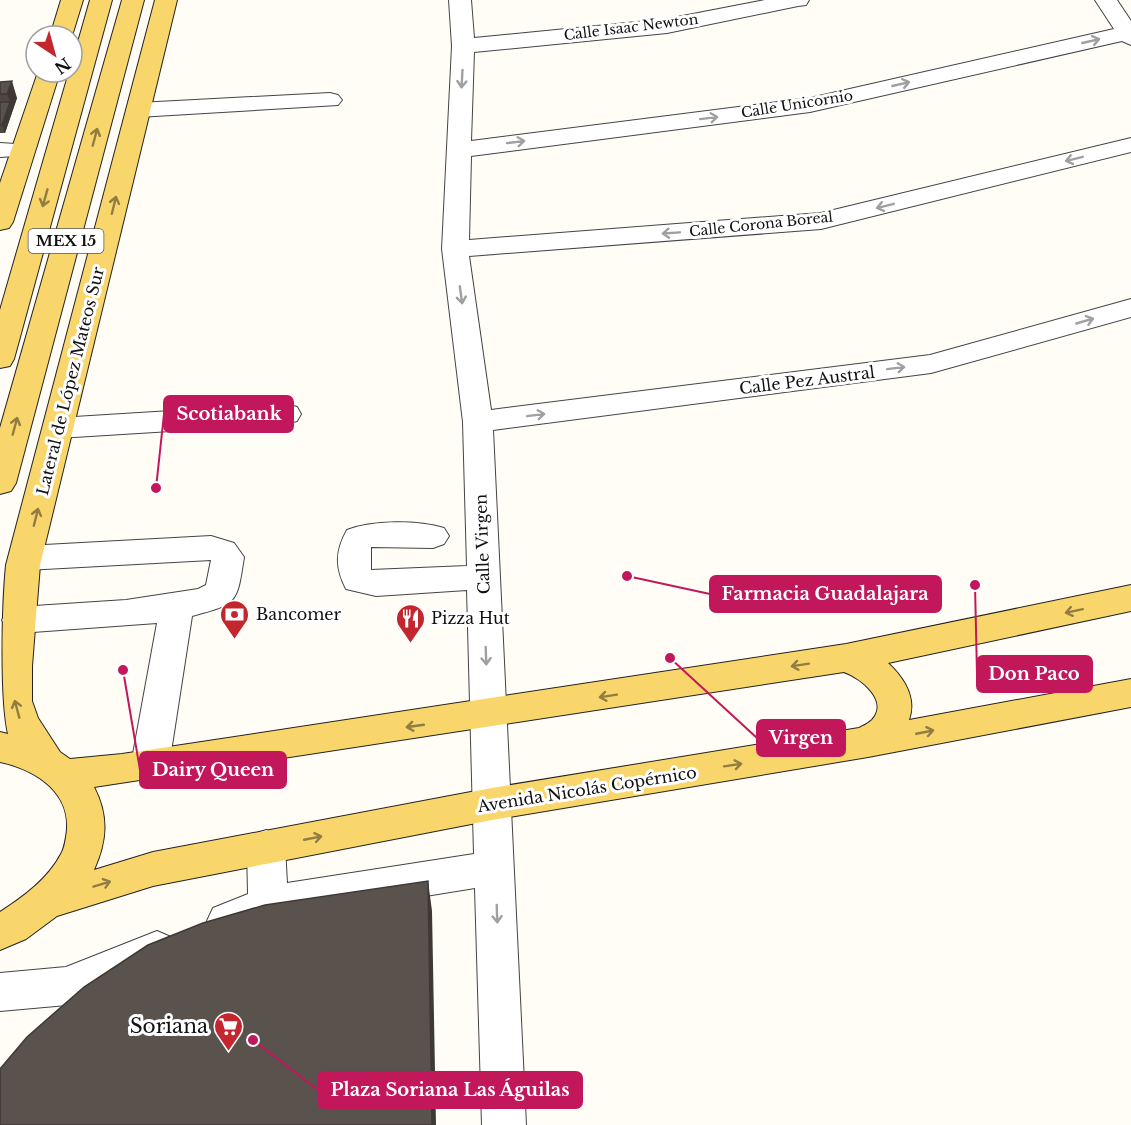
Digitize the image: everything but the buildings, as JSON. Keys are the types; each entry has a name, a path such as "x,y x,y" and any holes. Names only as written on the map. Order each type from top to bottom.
{"main road":[{"path":"64,24 72,0"},
{"name":"MEX 15","path":"0,359 101,0"},
{"name":"MEX 15","path":"0,483 133,0"},
{"name":"Lateral de López Mateos Sur","path":"46,902 70,873 83,849 87,819 82,798 21,723 14,701 14,666 25,561 166,0"},
{"path":"0,222 11,150 43,84"},
{"path":"0,588 25,561"},
{"path":"0,747 55,767 150,765 489,715 846,658 1131,598"},
{"path":"846,658 871,668 889,686 895,708 888,728 868,742"},
{"name":"Avenida Nicolás Copérnico","path":"46,902 153,869 266,847 492,804 868,742 1131,693"},
{"path":"4,935 46,902"}],"street":[{"name":"Calle Virgen","path":"460,0 464,46 455,249 478,422 504,1125"},
{"name":"Calle Isaac Newton","path":"464,46 667,26 798,0"},
{"path":"1106,0 1130,34"},
{"name":"Calle Unicornio","path":"458,150 810,105 1130,34"},
{"path":"138,110 330,100"},
{"name":"Calle Corona Boreal","path":"455,249 821,221 1131,145"},
{"name":"Calle Pez Austral","path":"478,422 932,364 1131,309"},
{"path":"58,428 286,414"},
{"path":"434,536 362,536 358,538 354,547 355,575 358,580 376,584 483,576"},
{"path":"19,620 177,607 206,602 222,592 228,557 211,548 25,561"},
{"path":"150,765 177,607"},
{"path":"266,847 268,904"},
{"path":"0,992 67,986 268,904 495,868"}],"place":[{"name":"Scotiabank","path":"156,488"},
{"name":"Farmacia Guadalajara","path":"627,576"},
{"name":"Don Paco","path":"975,585"},
{"name":"Bancomer","path":"235,640"},
{"name":"Pizza Hut","path":"410,644"},
{"name":"Virgen","path":"670,658"},
{"name":"Dairy Queen","path":"123,670"},
{"name":"Plaza Soriana Las Águilas","path":"253,1040"},
{"name":"Soriana","path":"229,1052"}]}
